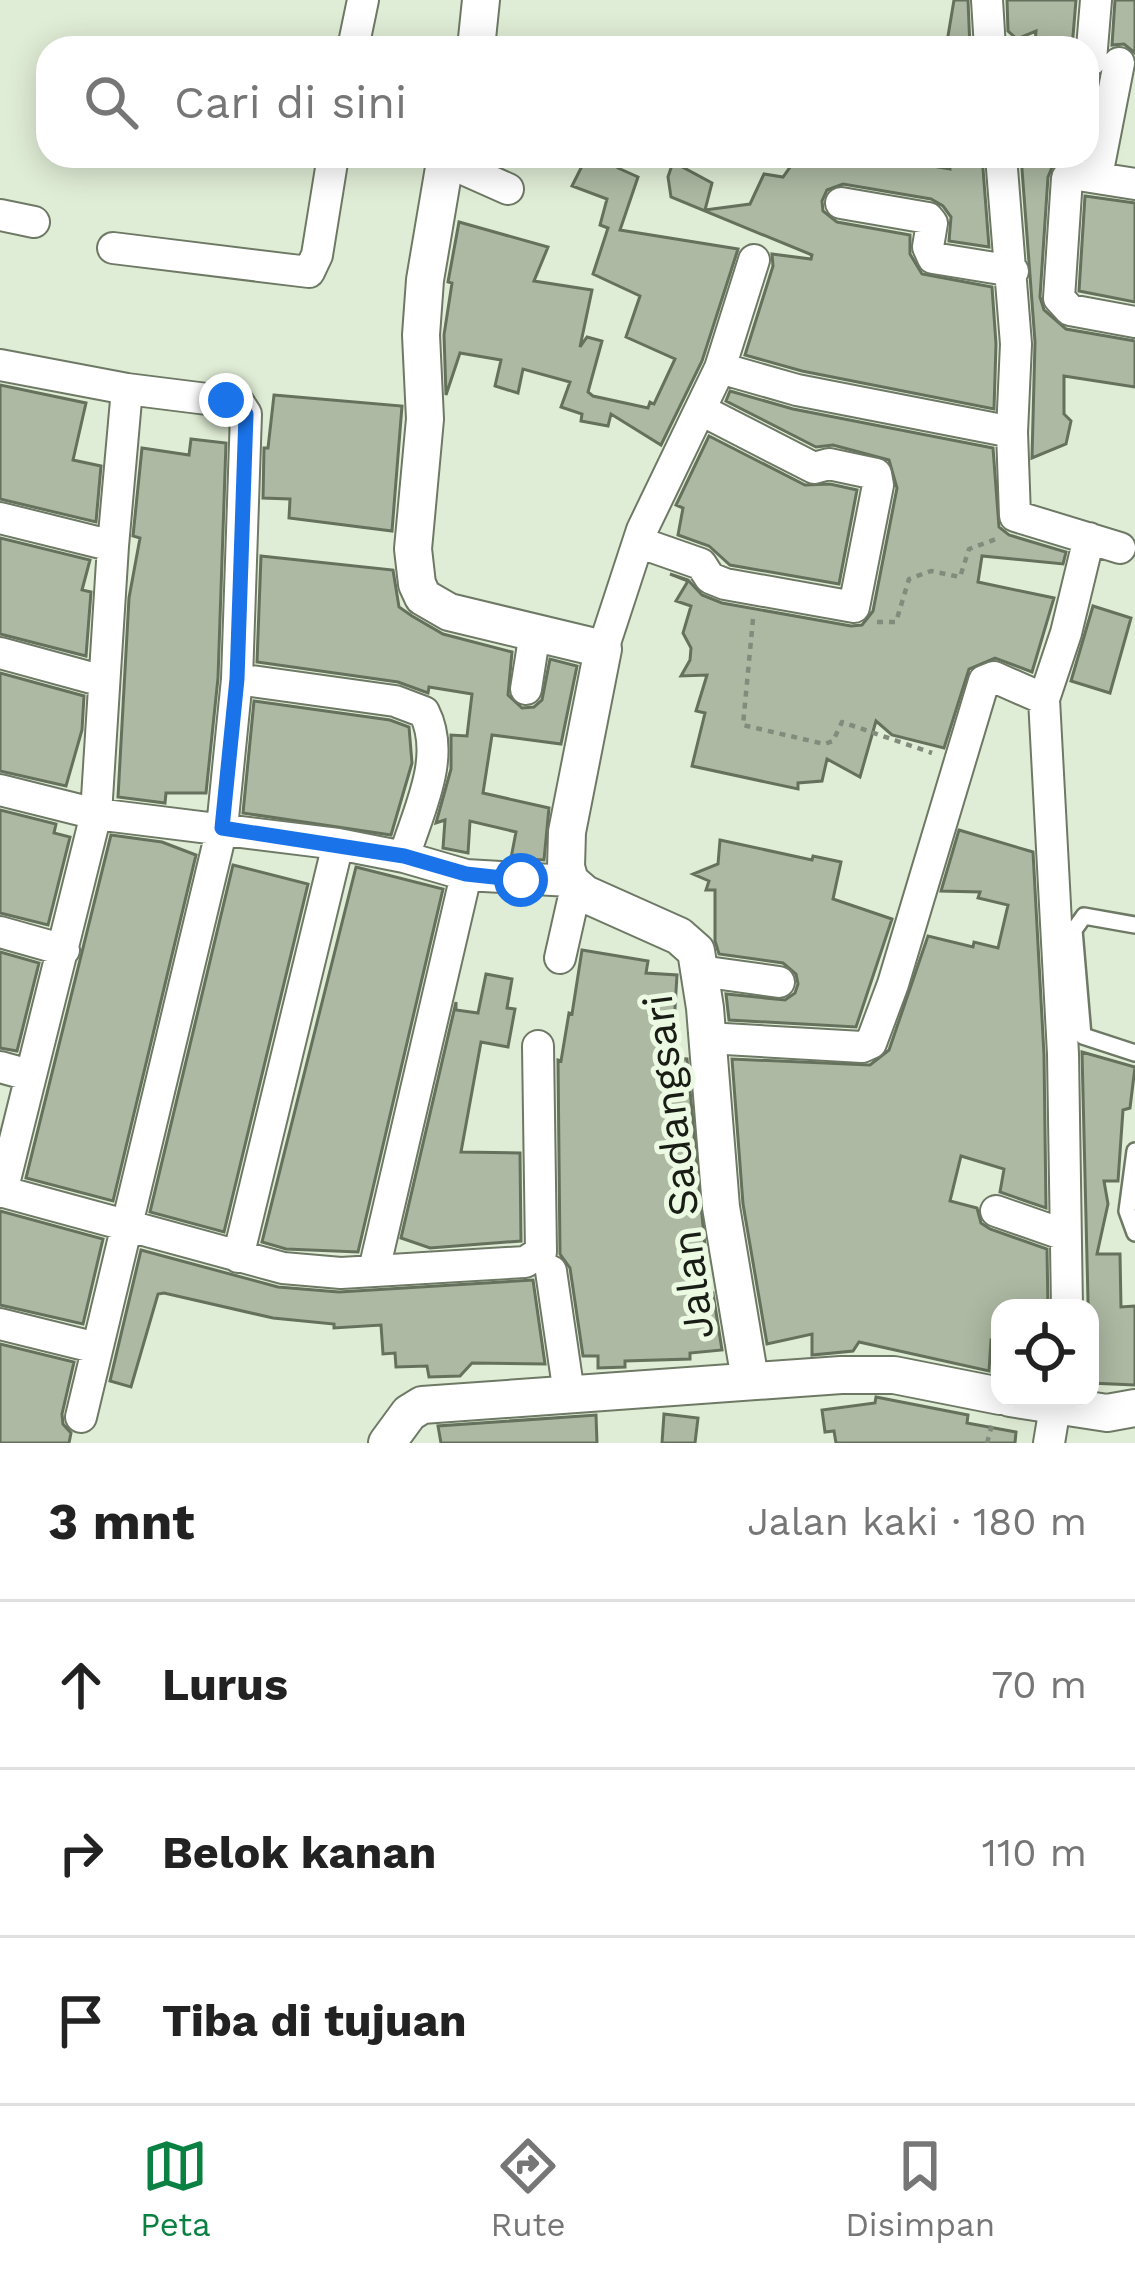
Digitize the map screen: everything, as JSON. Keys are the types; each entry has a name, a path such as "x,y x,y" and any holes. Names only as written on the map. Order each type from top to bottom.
{"street":[{"path":"355,36 362,0"},
{"path":"477,36 481,0"},
{"path":"987,0 989,36"},
{"path":"1096,0 1108,61 1099,155"},
{"path":"113,248 309,272 317,255 331,168"},
{"path":"444,168 421,335 425,419 414,569 423,597 434,606 603,649"},
{"path":"464,168 508,189"},
{"path":"1002,168 1016,344 1012,432 1016,516 1120,548"},
{"path":"1097,176 1098,168"},
{"path":"1135,184 1072,176 1065,184 1060,304 1094,316 1135,322"},
{"path":"841,202 928,218 933,259 1013,271"},
{"path":"0,215 34,222"},
{"path":"560,958 573,884 567,832 603,649 638,542 720,368 754,260"},
{"path":"0,365 128,389 239,403 246,414 237,679 222,828 81,1417"},
{"path":"720,368 797,390 1012,432"},
{"path":"128,389 112,546 96,814 64,950 15,1071 1,1191 313,1273 525,1262 538,1256 538,1046"},
{"path":"638,542 701,564 710,578 725,584 852,608 878,485 875,474 829,464 814,468 701,410"},
{"path":"0,518 112,546"},
{"path":"1067,1299 1063,1054 1044,699 1089,538"},
{"path":"526,689 535,632"},
{"path":"0,653 103,681"},
{"path":"707,1038 862,1047 871,1043 984,681 994,677 1044,699"},
{"path":"237,679 395,701 424,712 435,738 434,757 404,856"},
{"path":"0,790 96,814 338,844 466,874 573,884"},
{"path":"238,1257 338,844"},
{"path":"374,1270 466,874"},
{"name":"Jalan Sadangsari","path":"573,884 689,941 696,951 721,1208 750,1380"},
{"path":"0,932 64,950"},
{"path":"700,971 779,982"},
{"path":"996,1211 1065,1235"},
{"path":"550,1271 568,1394"},
{"path":"0,1324 97,1348"},
{"path":"387,1443 409,1413 422,1405 750,1380 894,1375 991,1394"},
{"path":"1061,1414 1135,1408"}],"lane":[{"path":"1135,926 1084,916 1074,930 1083,1036 1135,1053"},
{"path":"1135,1151 1127,1211 1135,1233"}],"path":[{"path":"852,608 860,618 894,624 909,579 931,571 960,577 969,549 1001,537 1016,516"},
{"path":"758,590 743,725 828,744 842,722 959,762"}],"building":[{"path":"954,0 968,0 970,36 948,36"},
{"path":"1007,0 1076,0 1073,36 1036,36 1036,31 1014,36 1008,31"},
{"path":"1115,0 1135,0 1135,53 1124,44 1112,45"},
{"path":"581,168 618,168 638,177 620,230 738,249 702,361 661,445 611,414 608,426 581,421 582,414 561,407 570,382 523,369 518,393 495,386 501,360 460,353 446,395 444,335 459,222 548,247 534,281 592,290 580,347 587,337 602,341 588,392 648,408 650,402 654,404 675,359 626,337 640,296 593,274 608,228 600,225 607,199 572,186"},
{"path":"671,168 684,168 712,183 705,210 750,204 764,174 783,177 789,168 983,168 989,247 949,241 951,217 931,199 843,184 827,190 822,201 823,211 837,222 910,235 910,254 922,274 992,287 994,409 745,355 773,266 772,254 811,259 812,255 671,197 668,177"},
{"path":"1022,168 1052,168 1040,297 1044,310 1066,329 1135,341 1135,387 1064,376 1064,414 1071,421 1066,444 1032,458 1035,342"},
{"path":"1085,196 1135,203 1135,302 1079,291"},
{"path":"0,385 86,403 73,460 101,466 96,522 0,499"},
{"path":"730,391 793,409 993,448 999,527 1009,535 1066,552 1063,564 982,556 978,582 1054,598 1032,672 995,658 969,669 944,748 892,735 876,721 860,777 827,759 822,781 798,783 798,789 692,766 705,713 696,711 707,675 681,676 690,660 691,648 683,633 691,606 676,601 688,581 670,574 688,580 702,595 722,603 862,625 873,611 897,488 889,460 833,445 816,447 726,401"},
{"path":"274,395 402,406 392,531 289,518 290,499 263,498 264,448 268,448"},
{"path":"709,436 805,485 857,490 839,584 730,565 709,546 678,535 683,508 676,505"},
{"path":"191,439 226,443 218,678 206,793 166,793 165,803 118,797 129,598 140,538 133,536 142,448 189,455"},
{"path":"0,538 90,560 82,590 91,592 86,656 0,634"},
{"path":"261,556 393,570 399,607 412,616 443,634 512,652 508,695 522,708 542,700 550,659 577,666 561,744 492,735 483,793 549,808 544,860 511,858 516,832 470,821 468,853 443,848 445,820 436,823 451,769 451,735 467,736 472,694 429,687 428,693 398,682 257,662"},
{"path":"1093,606 1131,618 1110,693 1071,681"},
{"path":"0,673 84,696 82,730 66,786 0,771"},
{"path":"254,701 390,720 409,727 412,763 391,835 243,813"},
{"path":"0,810 56,824 54,833 70,837 48,925 0,913"},
{"path":"959,830 1033,852 1046,1208 1000,1192 1004,1169 961,1156 950,1201 977,1208 981,1223 990,1229 1047,1249 1048,1299 991,1299 989,1371 859,1342 853,1351 812,1355 812,1334 767,1344 743,1204 732,1059 870,1065 889,1050 928,936 998,948 1008,905 978,898 980,892 941,891"},
{"path":"111,835 162,842 196,855 113,1201 26,1178"},
{"path":"720,840 841,862 833,899 892,919 856,1027 729,1020 726,994 785,1000 798,984 796,974 783,963 719,954 715,890 706,890 709,881 693,874 718,864"},
{"path":"233,865 308,884 224,1232 150,1212"},
{"path":"356,867 443,889 358,1252 286,1249 262,1242"},
{"path":"582,950 648,961 646,973 677,975 672,1058 687,1059 705,1246 700,1294 713,1293 722,1350 690,1353 690,1359 625,1361 625,1367 598,1368 598,1356 583,1356 570,1268 560,1254 558,1060 572,1014"},
{"path":"0,952 39,963 17,1051 0,1048"},
{"path":"486,974 512,979 507,1008 515,1009 508,1047 481,1042 461,1152 520,1153 521,1241 430,1248 401,1238 456,1002 456,1010 478,1013"},
{"path":"1082,1052 1135,1067 1130,1108 1123,1110 1118,1181 1104,1181 1108,1204 1097,1254 1120,1254 1121,1307 1135,1306 1135,1385 1099,1383 1099,1299 1088,1299"},
{"path":"0,1211 103,1239 83,1324 0,1305"},
{"path":"141,1250 278,1287 339,1292 533,1280 545,1364 472,1363 460,1376 429,1377 427,1366 396,1367 395,1353 383,1354 381,1325 334,1328 334,1324 273,1318 164,1293 158,1294 131,1387 110,1381"},
{"path":"0,1344 74,1362 62,1414 71,1433 69,1443 0,1443"},
{"path":"876,1397 968,1415 967,1423 1016,1432 1015,1443 836,1443 834,1431 825,1432 822,1410 875,1403"},
{"path":"664,1414 698,1418 695,1443 662,1443"},
{"path":"596,1415 597,1443 441,1443 438,1426"}],"route":[{"path":"226,400 239,403 246,414 237,679 222,828 338,844 404,856 446,871 521,880"}]}
